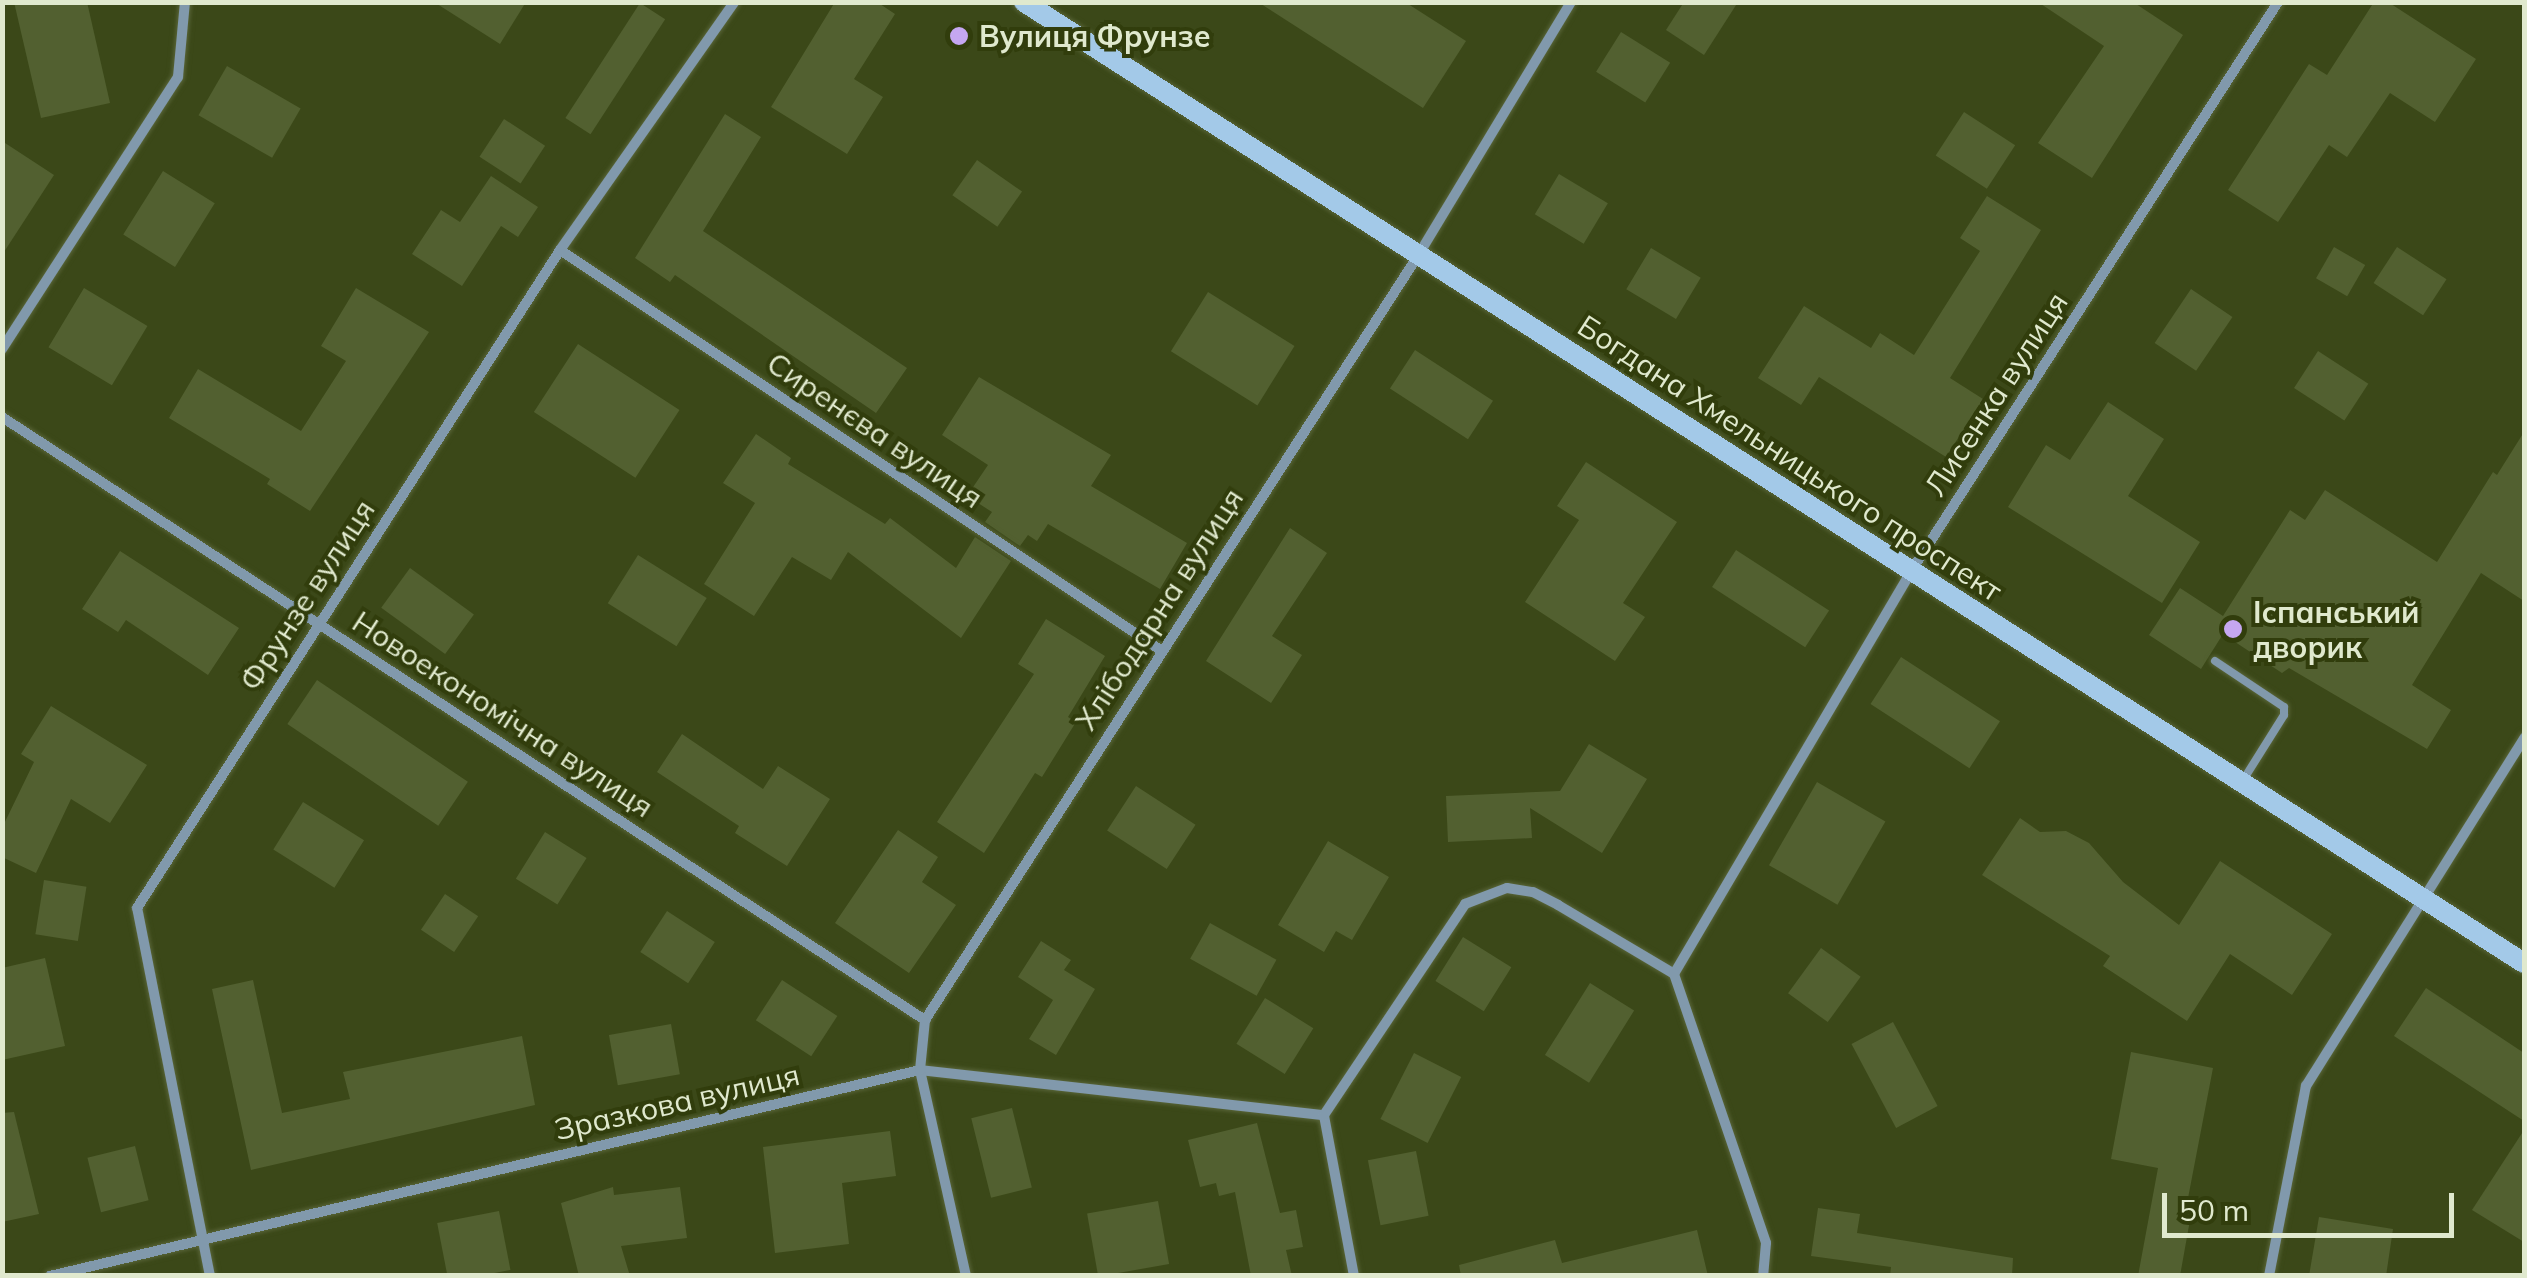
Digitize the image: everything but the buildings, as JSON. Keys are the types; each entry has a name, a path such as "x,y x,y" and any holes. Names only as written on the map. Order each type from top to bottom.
{"main road":[{"name":"Богдана Хмельницького проспект","path":"1024,2 2524,963"}],"street":[{"path":"2,349 178,78 185,2"},
{"name":"Фрунзе вулиця","path":"210,1276 138,908 560,250 734,2"},
{"name":"Хлібодарна вулиця","path":"966,1276 920,1070 925,1020 1418,254 1571,2"},
{"name":"Лисенка вулиця","path":"1674,974 1912,570 2278,2"},
{"name":"Сиренєва вулиця","path":"560,250 1162,651"},
{"name":"Новоекономічна вулиця","path":"2,417 925,1020"},
{"path":"2269,1276 2306,1086 2524,738"},
{"path":"1354,1276 1324,1115 1465,904 1506,888 1533,892 1674,974 1766,1243 1762,1276"},
{"name":"Зразкова вулиця","path":"50,1276 920,1070 1324,1115"}],"lane":[{"path":"2215,660 2282,704 2285,710 2242,783"}],"place":[{"name":"Вулиця Фрунзе","path":"959,36"},
{"name":"Іспанський дворик","path":"2233,629"}]}
